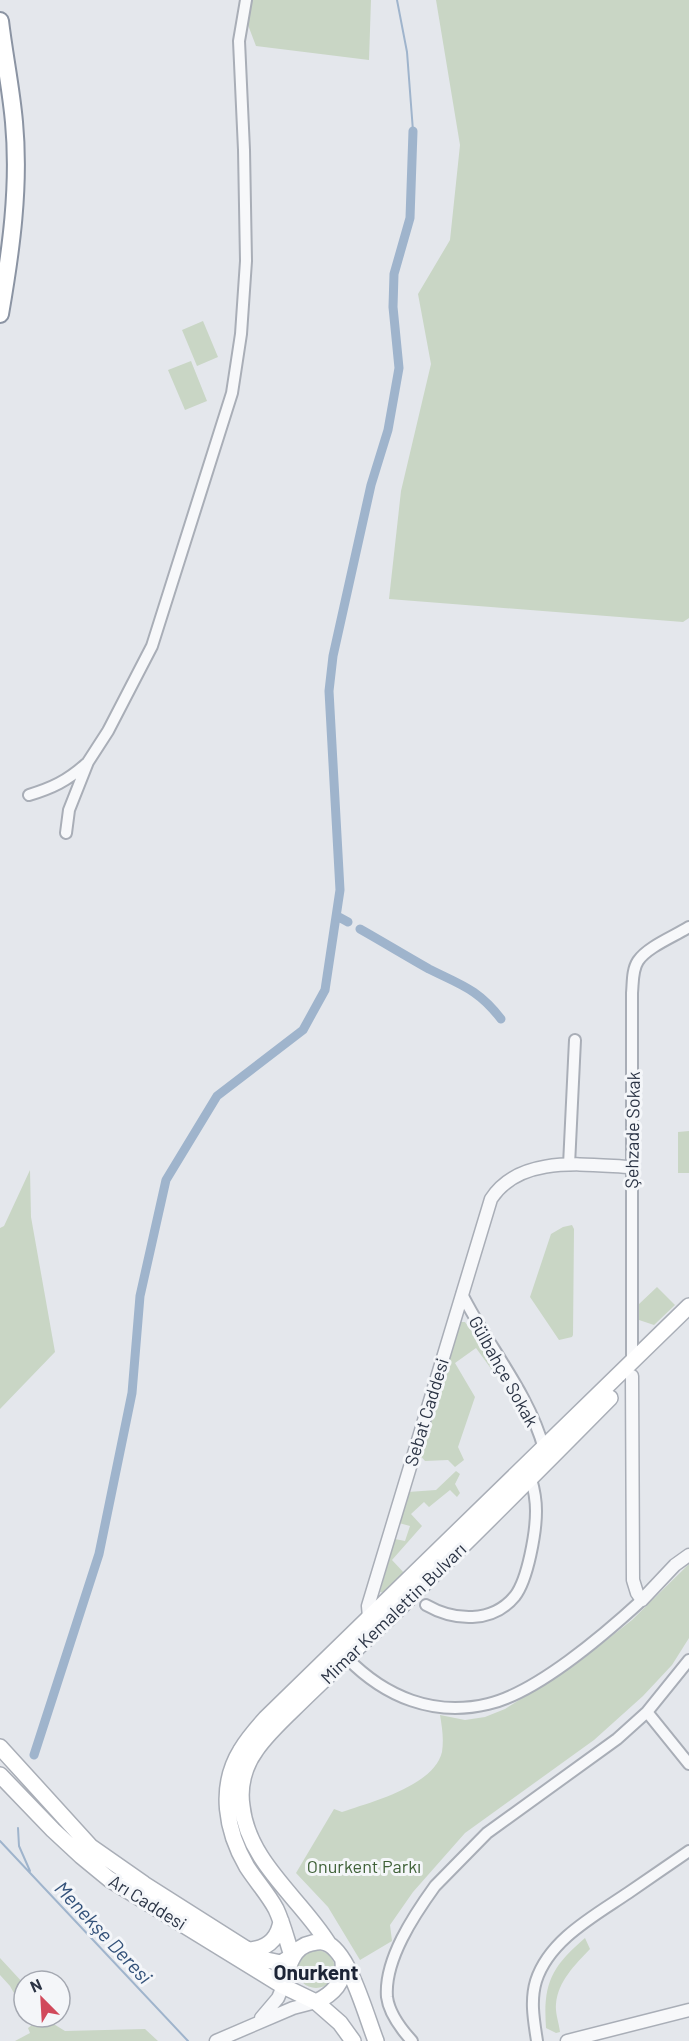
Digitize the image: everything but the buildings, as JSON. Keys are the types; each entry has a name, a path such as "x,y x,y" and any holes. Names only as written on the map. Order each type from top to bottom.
{"highway":[{"path":"0,21 14,122 16,160 10,256 0,314"}],"main road":[{"path":"292,1956 276,1908 248,1868 235,1844 227,1808 227,1792 231,1772 241,1749 266,1718 369,1617 545,1456 632,1369 689,1306"},
{"path":"632,1369 689,1319"},
{"name":"Mimar Kemalettin Bulvarı","path":"328,1943 315,1922 260,1856 249,1835 242,1806 242,1782 247,1766 255,1751 287,1715 531,1479 545,1456"},
{"name":"Arı Caddesi","path":"0,1747 91,1846 144,1884 246,1950 271,1962 281,1963 292,1956"},
{"name":"Arı Caddesi","path":"0,1775 52,1830 109,1879 282,1986 316,2002"},
{"path":"246,1950 255,1950 272,1942 280,1929 281,1922"},
{"path":"282,1986 292,1956 299,1949 318,1941 328,1943 336,1951 355,1983 376,2041"},
{"path":"343,1962 344,1972 337,1986 328,1996 316,2002 340,2023 353,2041"}],"street":[{"path":"66,833 69,810 88,762 108,731 152,646 232,393 241,334 246,261 239,41 246,0"},
{"path":"29,795 52,788 72,776 88,762"},
{"name":"Şehzade Sokak","path":"632,1369 631,1167 634,968 645,953 689,927"},
{"path":"569,1165 575,1040"},
{"name":"Sebat Caddesi","path":"369,1617 368,1606 488,1207 495,1192 510,1179 534,1170 569,1165 631,1167"},
{"name":"Gülbahçe Sokak","path":"462,1294 509,1372 539,1434 545,1456"},
{"path":"632,1369 633,1580 642,1600"},
{"path":"426,1605 453,1617 477,1617 501,1608 515,1596 527,1568 536,1512 536,1497 531,1479"},
{"path":"347,1658 376,1683 406,1699 427,1706 453,1710 489,1704 520,1691 557,1669 612,1627 675,1565 689,1555"},
{"path":"412,2041 401,2029 387,1999 388,1971 401,1941 428,1896 487,1833 616,1739 648,1712 689,1660"},
{"path":"648,1712 689,1764"},
{"path":"537,2041 533,2016 533,1995 539,1973 552,1952 586,1922 689,1851"},
{"path":"255,2023 278,1998 282,1986"},
{"path":"216,2041 293,2008 316,2002"},
{"path":"567,2041 689,2010"}],"green space":[{"path":"252,0 371,0 369,60 256,46 248,25"},
{"path":"436,0 689,0 689,618 683,622 389,599 401,491 431,364 418,294 450,240 460,145"},
{"path":"203,321 218,357 197,366 182,330"},
{"path":"191,361 207,401 185,410 168,370"},
{"path":"689,1131 689,1173 678,1173 678,1132"},
{"path":"30,1170 31,1217 55,1352 0,1409 0,1228 4,1226"},
{"path":"572,1225 574,1229 573,1335 559,1340 530,1297 551,1234"},
{"path":"657,1287 675,1305 654,1325 639,1320 638,1305"},
{"path":"459,1322 465,1322 505,1379 500,1381 476,1348 455,1363 475,1397 458,1447 464,1460 455,1467 448,1460 425,1461 419,1454"},
{"path":"456,1471 460,1474 455,1484 460,1493 457,1497 450,1490 429,1507 424,1502 411,1514 422,1526 392,1560 406,1575 388,1594 380,1592 395,1539 405,1541 410,1526 399,1523 408,1492 436,1490"},
{"name":"Onurkent Parkı","path":"689,1564 689,1638 672,1665 643,1696 594,1740 465,1833 413,1892 390,1925 392,1941 360,1960 328,1907 296,1873 334,1809 342,1812 384,1798 414,1783 437,1764 442,1752 440,1715 465,1720 485,1717 505,1709 575,1665 632,1620"},
{"path":"585,1938 590,1949 568,1974 557,1996 556,2011 560,2032 556,2033 546,2028 548,1988 564,1958"},
{"path":"316,1950 329,1956 335,1969 329,1982 316,1988 303,1982 297,1969 303,1956"},
{"path":"0,1958 12,1971 12,1990 10,1986 0,1975"},
{"path":"28,2029 62,2029 65,2031 145,2029 158,2041 15,2041 30,2033"}],"waterway":[{"path":"397,0 407,52 413,131"},
{"path":"34,1755 99,1554 132,1393 140,1296 166,1180 217,1096 303,1030 325,990 340,890 329,691 333,656 371,485 388,430 399,368 393,307 394,274 410,218 413,131"},
{"path":"337,916 348,922"},
{"path":"360,929 477,994 501,1019"},
{"path":"18,1828 19,1846 30,1871"},
{"name":"Menekşe Deresi","path":"0,1841 188,2041"}],"district":[{"name":"Onurkent","path":"316,1971"}]}
